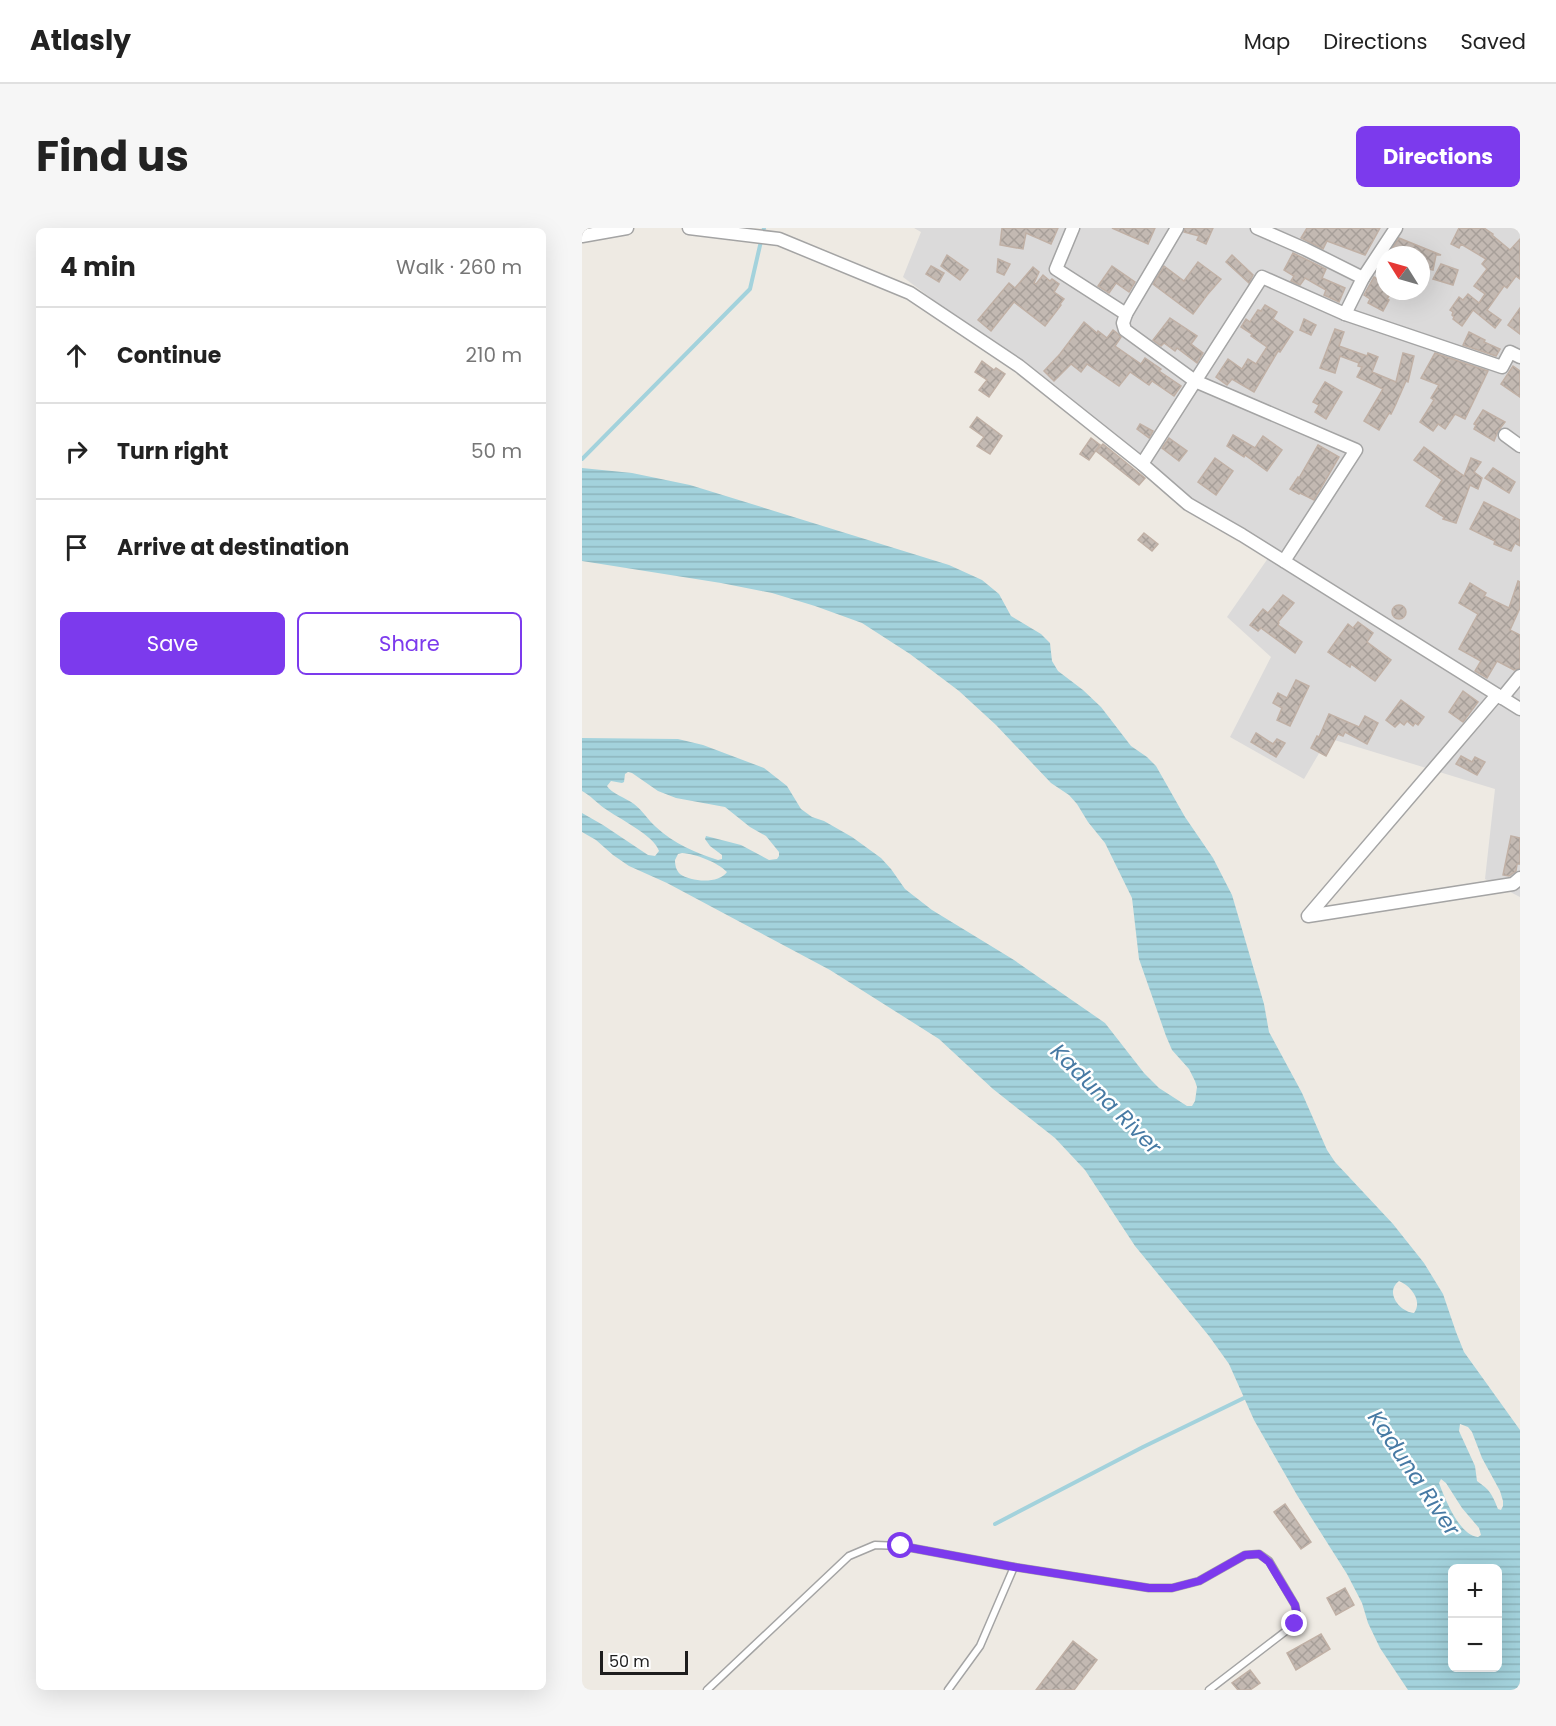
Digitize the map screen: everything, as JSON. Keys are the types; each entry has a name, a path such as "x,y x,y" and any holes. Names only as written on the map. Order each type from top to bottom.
{"street":[{"path":"582,236 627,228"},
{"path":"689,228 778,239 910,293 1019,366 1142,464 1188,504 1284,561 1520,709"},
{"path":"1072,228 1056,269 1126,314"},
{"path":"1177,228 1126,314 1123,323 1125,330 1195,381 1356,450 1284,561"},
{"path":"1257,228 1363,278"},
{"path":"1345,314 1363,278 1396,228"},
{"path":"1142,464 1262,277 1345,314 1502,367 1510,352 1520,357"},
{"path":"1504,435 1520,446"},
{"path":"1520,676 1499,696 1308,916 1513,884 1520,878"}],"lane":[{"path":"707,1690 849,1556 875,1545 901,1546 1014,1567 1149,1588 1172,1588 1199,1581 1245,1555 1259,1554 1269,1562 1295,1605 1297,1615 1295,1624 1209,1690"},
{"path":"948,1690 980,1646 1014,1567"}],"shaded area":[{"path":"914,228 1520,228 1520,897 1485,879 1495,789 1328,738 1304,779 1230,737 1271,657 1227,617 1273,551 1179,494 1010,358 903,277 921,232"}],"water":[{"name":"Kaduna River","path":"582,468 632,473 690,485 949,565 982,580 999,594 1011,616 1041,634 1050,643 1052,661 1058,671 1101,707 1131,746 1156,766 1185,817 1213,858 1232,895 1264,1004 1269,1032 1302,1093 1327,1150 1335,1162 1393,1224 1424,1263 1443,1294 1464,1352 1520,1430 1520,1690 1408,1690 1380,1648 1368,1623 1362,1603 1347,1574 1297,1495 1254,1420 1229,1364 1209,1336 1135,1246 1085,1170 1055,1138 993,1089 939,1039 830,970 667,883 629,866 582,832 582,813 648,855 655,856 659,851 643,833 582,791 582,738 678,739 703,745 764,768 787,786 801,809 852,837 881,858 905,889 932,910 1014,960 1105,1023 1144,1073 1159,1088 1187,1106 1192,1106 1195,1101 1197,1087 1195,1081 1189,1069 1172,1050 1139,959 1132,898 1105,843 1069,795 1051,783 996,725 959,691 910,654 862,623 772,593 582,561","holes":["628,772 658,791 676,798 725,807 750,827 766,836 779,852 779,856 777,859 769,860 741,845 706,836 705,839 722,855 722,859 718,860 685,847 663,833 634,804 607,786 611,781 624,782 625,774","678,854 694,855 706,859 727,872 712,880 685,877 676,867 675,860","1399,1281 1408,1286 1414,1294 1417,1304 1414,1313 1404,1309 1396,1301 1393,1296 1395,1285","1460,1424 1468,1427 1472,1432 1482,1458 1500,1491 1503,1501 1501,1510 1498,1509 1488,1490 1477,1481 1475,1466 1459,1431","1441,1479 1446,1483 1462,1508 1479,1528 1481,1535 1478,1537 1471,1535 1459,1523 1439,1483"]}],"building":[{"path":"1002,228 1058,228 1051,244 1026,233 1023,249 1000,245"},
{"path":"1112,228 1155,228 1148,244"},
{"path":"1185,228 1213,228 1206,244 1197,240 1199,236 1184,232"},
{"path":"1307,228 1380,228 1365,255 1327,241 1323,249 1301,238"},
{"path":"1459,228 1484,228 1510,250 1520,239 1520,279 1516,276 1507,288 1504,286 1487,310 1501,320 1495,328 1473,310 1462,326 1453,319 1453,312 1450,310 1459,297 1463,300 1468,294 1479,303 1485,294 1474,286 1487,269 1482,264 1486,259 1461,244 1459,248 1451,244"},
{"path":"1399,238 1419,246 1394,246"},
{"path":"1430,251 1441,255 1436,255 1433,270 1430,269"},
{"path":"1293,253 1326,269 1322,278 1345,288 1339,302 1324,295 1326,290 1305,278 1300,285 1291,281 1294,276 1284,270"},
{"path":"947,255 968,270 960,280 941,266"},
{"path":"1232,255 1253,275 1249,283 1226,262"},
{"path":"998,259 1010,264 1004,275 997,272"},
{"path":"1198,262 1221,279 1193,314 1153,284 1164,266 1184,281"},
{"path":"1441,264 1458,270 1453,285 1433,279"},
{"path":"931,266 944,273 939,282 926,274"},
{"path":"1112,266 1135,282 1129,292 1116,283 1109,293 1098,286"},
{"path":"1033,267 1039,272 1034,283 1036,284 1043,275 1059,284 1054,292 1064,299 1061,305 1045,326 1014,302 991,331 978,320 1009,283 1015,288"},
{"path":"1374,277 1376,278 1376,300 1389,300 1383,311 1368,303 1370,299 1364,295"},
{"path":"1265,305 1277,312 1273,319 1293,332 1280,352 1278,351 1254,392 1232,379 1227,385 1216,377 1228,359 1242,369 1248,359 1256,364 1267,347 1241,327 1246,319 1250,322 1258,310 1261,311"},
{"path":"1520,308 1520,334 1508,325"},
{"path":"1170,318 1197,336 1191,344 1203,353 1197,363 1177,348 1175,351 1164,343 1161,346 1153,340"},
{"path":"1304,319 1316,325 1311,335 1300,330"},
{"path":"1084,322 1107,338 1113,330 1121,337 1115,346 1141,364 1145,358 1161,369 1159,371 1181,386 1174,396 1152,381 1149,385 1130,372 1119,386 1087,364 1081,372 1071,364 1054,381 1044,371"},
{"path":"1335,329 1344,332 1339,346 1367,356 1368,353 1378,357 1372,372 1396,382 1403,353 1414,356 1408,382 1406,381 1391,414 1389,413 1379,430 1364,421 1383,389 1357,377 1362,367 1358,366 1359,363 1340,356 1335,373 1320,368"},
{"path":"1469,332 1500,349 1496,356 1463,345"},
{"path":"1435,353 1488,371 1465,419 1455,414 1445,429 1438,424 1433,431 1420,422 1434,400 1431,398 1439,385 1421,378"},
{"path":"982,361 994,370 996,368 1005,374 989,397 979,390 987,380 975,372"},
{"path":"1513,366 1520,371 1520,397 1501,384"},
{"path":"1325,382 1342,392 1326,419 1315,412 1319,405 1313,402"},
{"path":"1483,410 1505,422 1494,441 1474,429 1476,425 1474,424"},
{"path":"977,417 1002,436 990,454 977,446 984,437 970,427"},
{"path":"1140,424 1153,431 1149,438 1137,429"},
{"path":"1233,435 1255,448 1263,436 1282,450 1267,471 1245,455 1244,457 1227,446"},
{"path":"1091,438 1100,445 1089,460 1080,454"},
{"path":"1169,438 1187,451 1179,461 1162,448"},
{"path":"1103,444 1145,478 1139,485 1096,451"},
{"path":"1318,445 1339,457 1314,500 1290,489"},
{"path":"1424,447 1464,476 1471,458 1481,462 1474,472 1482,478 1478,489 1470,485 1456,523 1443,519 1444,517 1426,506 1442,480 1414,460"},
{"path":"1215,458 1233,471 1216,495 1198,482"},
{"path":"1493,468 1515,482 1509,493 1485,478"},
{"path":"1484,502 1520,520 1520,546 1515,543 1511,551 1494,544 1495,541 1470,529"},
{"path":"1144,533 1158,544 1152,551 1138,540"},
{"path":"1518,581 1520,582 1520,608 1510,630 1520,635 1520,668 1514,670 1497,661 1487,678 1475,671 1481,661 1459,649 1478,614 1459,603 1470,583 1486,593 1484,596 1509,608"},
{"path":"1283,595 1294,603 1278,625 1302,642 1295,653 1261,628 1258,631 1250,625 1263,609 1268,613"},
{"path":"1396,605 1402,605 1406,612 1402,619 1396,619 1392,615 1392,609"},
{"path":"1358,622 1373,633 1367,642 1391,660 1375,681 1351,664 1350,667 1328,652 1348,624 1353,628"},
{"path":"1296,680 1309,686 1290,726 1277,720 1282,708 1273,703 1278,693 1287,698"},
{"path":"1463,691 1478,702 1463,722 1449,712"},
{"path":"1401,700 1424,717 1418,725 1415,723 1413,726 1407,721 1404,725 1400,722 1395,727 1386,720"},
{"path":"1329,714 1359,727 1365,716 1378,723 1367,744 1345,732 1343,736 1338,734 1326,756 1311,748 1317,736 1319,737"},
{"path":"1256,733 1273,744 1277,739 1285,743 1276,757 1251,742"},
{"path":"1461,756 1472,762 1475,757 1485,762 1477,775 1456,764"},
{"path":"1511,836 1520,838 1520,864 1517,864 1516,871 1509,876 1503,875"},
{"path":"1285,1504 1311,1542 1301,1549 1274,1512"},
{"path":"1345,1588 1354,1605 1336,1615 1327,1598"},
{"path":"1321,1634 1330,1649 1296,1670 1287,1653"},
{"path":"1073,1641 1097,1660 1074,1690 1036,1690"},
{"path":"1250,1670 1260,1683 1250,1690 1238,1690 1232,1683"}],"waterway":[{"path":"582,459 750,289 764,228"},
{"path":"995,1524 1143,1447 1246,1397"}],"route":[{"path":"901,1546 1014,1567 1149,1588 1172,1588 1199,1581 1245,1555 1259,1554 1269,1562 1295,1605 1297,1615 1295,1624"}]}
